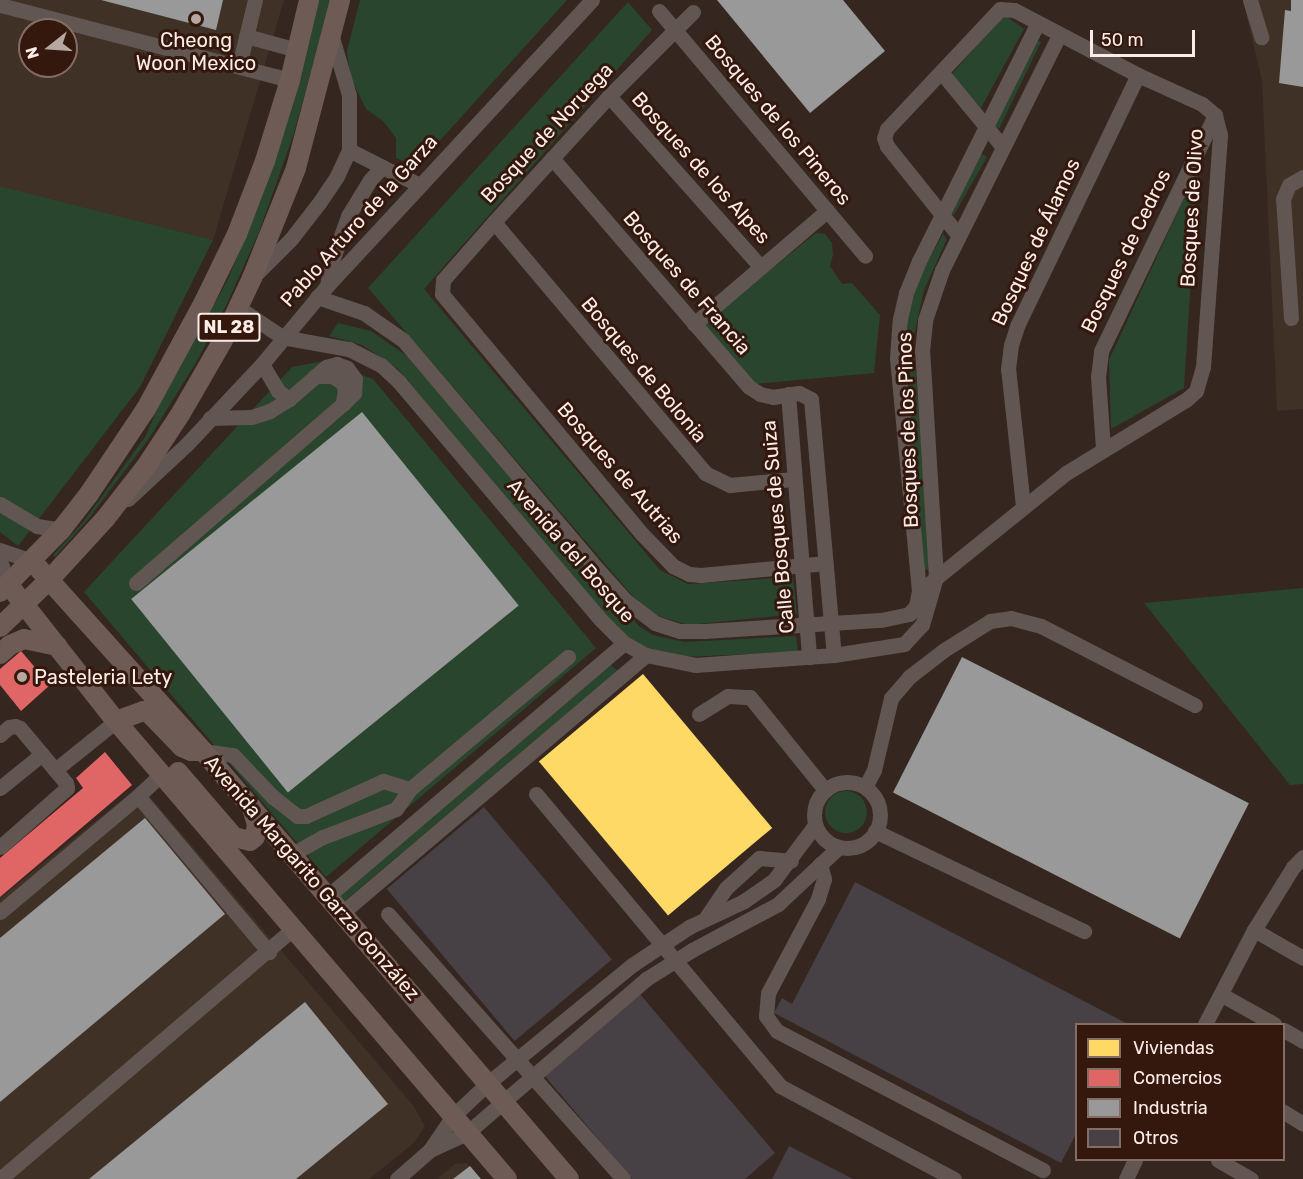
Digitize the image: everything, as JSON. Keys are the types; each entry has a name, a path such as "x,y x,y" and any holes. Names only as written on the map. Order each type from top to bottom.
{"main road":[{"name":"NL 28","path":"4,588 61,530 89,494 146,409 204,302 241,224 265,161 290,80 309,0"},
{"name":"NL 28","path":"24,605 105,519 147,465 181,413 239,308 296,168 340,0"},
{"name":"Avenida Margarito Garza González","path":"32,561 203,751 343,912 502,1103 569,1179"},
{"path":"4,588 24,605 116,721 507,1179"},
{"path":"0,627 24,605"},
{"path":"0,653 10,645 24,639 57,646"},
{"path":"116,721 142,711 150,714 182,747 191,751 203,751"},
{"path":"157,769 178,772 234,837 242,840 250,841 257,832 251,807"}],"street":[{"path":"238,66 255,0"},
{"name":"Pablo Arturo de la Garza","path":"105,519 156,475 262,364 322,291 592,0"},
{"path":"1250,0 1261,37"},
{"path":"0,5 290,80"},
{"name":"Bosques de Olivo","path":"919,591 1023,506 1103,448 1187,399 1196,391 1200,381 1220,135 1215,115 1202,104 1138,75 1014,10 1000,9 887,129 884,138 887,146 959,236"},
{"name":"Bosques de los Pineros","path":"659,11 864,256"},
{"name":"Bosque de Noruega","path":"441,288 443,280 609,96 693,12"},
{"name":"Bosques de los Pinos","path":"914,610 919,591 897,342 906,293 942,214 1037,24"},
{"path":"252,278 283,247 320,203 337,176 349,150 349,95 331,34"},
{"name":"Bosques de los Pinos","path":"915,634 927,613 936,577 922,351 925,320 931,296 959,236 1059,35"},
{"path":"246,36 297,50"},
{"path":"941,72 1002,146"},
{"name":"Bosques de Álamos","path":"1023,506 1008,369 1011,345 1018,324 1138,75"},
{"name":"Bosques de los Alpes","path":"609,96 761,267"},
{"name":"Bosques de Cedros","path":"1103,448 1098,377 1101,351 1215,115"},
{"path":"349,150 420,185"},
{"name":"Bosques de Francia","path":"552,159 749,387 760,394 773,396 789,394 810,396 813,403 825,563"},
{"path":"322,291 348,216 370,180 382,167"},
{"path":"1291,318 1283,199 1289,185 1303,177"},
{"path":"694,324 827,211"},
{"name":"Bosques de Bolonia","path":"494,222 705,473 729,485 793,480"},
{"name":"Bosques de Autrias","path":"441,288 444,299 452,309 642,534 673,566 689,574 701,575 825,563"},
{"name":"Avenida del Bosque","path":"322,291 364,313 403,340 591,562 638,612 656,623 680,631 806,626 881,620 902,616 914,610"},
{"path":"239,308 282,337"},
{"name":"Avenida del Bosque","path":"282,337 349,349 363,353 381,365 399,382 601,620 624,643 646,655 695,665 809,657 895,647 904,644 915,634"},
{"path":"262,364 272,383 289,399"},
{"path":"136,583 343,404 354,393 355,379 347,368 337,364 326,367 289,399 270,411 251,417 210,418"},
{"name":"Calle Bosques de Suiza","path":"789,394 793,480 809,657"},
{"path":"0,504 38,526 61,530"},
{"path":"0,550 32,561"},
{"path":"0,560 4,588"},
{"path":"825,563 834,655"},
{"path":"865,787 874,770 891,698 909,677 944,650 990,621 1011,618 1041,626 1195,705"},
{"path":"328,896 624,643"},
{"path":"343,912 646,655"},
{"path":"292,854 323,837 396,809 410,789 568,657"},
{"path":"699,714 728,696 750,697 825,790"},
{"path":"55,770 116,721"},
{"path":"0,735 9,727 20,728 66,783 66,792 0,847"},
{"path":"203,751 233,755 273,797 297,816 306,816 383,781 410,789"},
{"path":"0,789 42,754"},
{"path":"0,912 138,796 157,769"},
{"path":"430,1150 467,1133 646,979 778,904 839,847 863,844 875,831 879,810 875,797 865,787 854,782 840,782 825,790 814,809 815,825 823,838 839,847"},
{"path":"536,794 780,1086 954,1179"},
{"path":"138,796 269,952"},
{"path":"397,1179 430,1150 453,1116 487,1084 632,965 705,919 762,890 791,861 815,825"},
{"path":"875,831 1084,931"},
{"path":"1206,1023 1254,930 1287,877 1303,857"},
{"path":"705,919 726,888 759,858 791,861"},
{"path":"820,864 824,879 818,899 768,993 766,1016 777,1031 1043,1170"},
{"path":"388,914 623,1179"},
{"path":"0,1179 269,952 294,928"},
{"path":"1254,930 1303,958"},
{"path":"1222,995 1272,1023"},
{"path":"1285,1031 1303,1041"},
{"path":"1285,1113 1303,1124"},
{"path":"1126,1179 1135,1161"},
{"path":"1220,1161 1251,1179"}],"shaded area":[{"path":"0,0 284,0 213,240 0,186"},
{"path":"1243,0 1303,0 1303,409 1277,411 1262,81"},
{"path":"140,785 413,1105 425,1126 414,1143 369,1179 0,1179 0,898"},
{"path":"467,1163 480,1179 437,1179 455,1164"}],"green space":[{"path":"319,0 331,0 293,136 259,232 226,306 195,364 148,440 87,521 55,557 53,555 83,522 145,437 160,403 227,281 260,202 282,138"},
{"path":"360,0 567,0 416,167 396,158 396,138 383,121 366,109 350,76 347,51"},
{"path":"628,2 652,30 424,289 660,570 688,584 793,577 797,614 688,625 653,614 637,601 368,288"},
{"path":"1004,15 1024,29 981,108 950,76"},
{"path":"1034,39 1041,42 999,129 994,125"},
{"path":"980,153 987,157 954,215 948,212"},
{"path":"1198,168 1184,388 1111,429 1109,360"},
{"path":"0,186 213,240 140,387 18,546 0,532"},
{"path":"816,233 825,234 832,243 833,255 830,266 842,284 852,283 880,315 874,373 754,384 701,326"},
{"path":"943,234 947,239 924,290 913,340 931,566 923,573 903,364 904,339 909,310 923,270"},
{"path":"338,323 371,331 407,356 639,626 653,635 685,642 796,636 798,652 683,657 661,654 625,638 397,368 362,345 329,336"},
{"path":"324,361 373,379 596,648 326,877 84,592 292,367"},
{"path":"1303,588 1303,784 1290,785 1144,603"},
{"path":"611,665 618,671 340,905 335,899"},
{"path":"846,791 861,797 867,812 861,827 846,833 831,827 825,812 831,797"}],"building: Viviendas":[{"path":"643,674 772,828 668,915 539,761"}],"building: Comercios":[{"name":"Pasteleria Lety","path":"21,651 50,685 21,711 0,685 0,669"},
{"path":"105,752 132,785 0,897 0,858 83,788 76,778"}],"building: Industria":[{"name":"Cheong Woon Mexico","path":"101,0 223,0 216,30"},
{"path":"717,0 843,0 885,51 810,113"},
{"path":"1291,0 1303,0 1303,87 1279,83 1285,10 1291,11"},
{"path":"362,412 519,606 288,792 131,599"},
{"path":"962,657 1249,803 1180,939 893,792"},
{"path":"145,818 225,914 0,1102 0,938"},
{"path":"305,1002 388,1104 296,1179 89,1179"},
{"path":"470,1166 481,1179 453,1179"}],"building: Otros":[{"path":"484,807 612,959 515,1041 387,889"},
{"path":"855,882 1126,1023 1075,1023 1075,1136 1061,1163 774,1013 782,998 792,1004"},
{"path":"639,993 775,1153 745,1179 632,1179 544,1075"},
{"path":"789,1146 853,1179 772,1179"}],"place":[{"name":"Cheong Woon Mexico","path":"196,19"},
{"name":"Pasteleria Lety","path":"22,677"}]}
